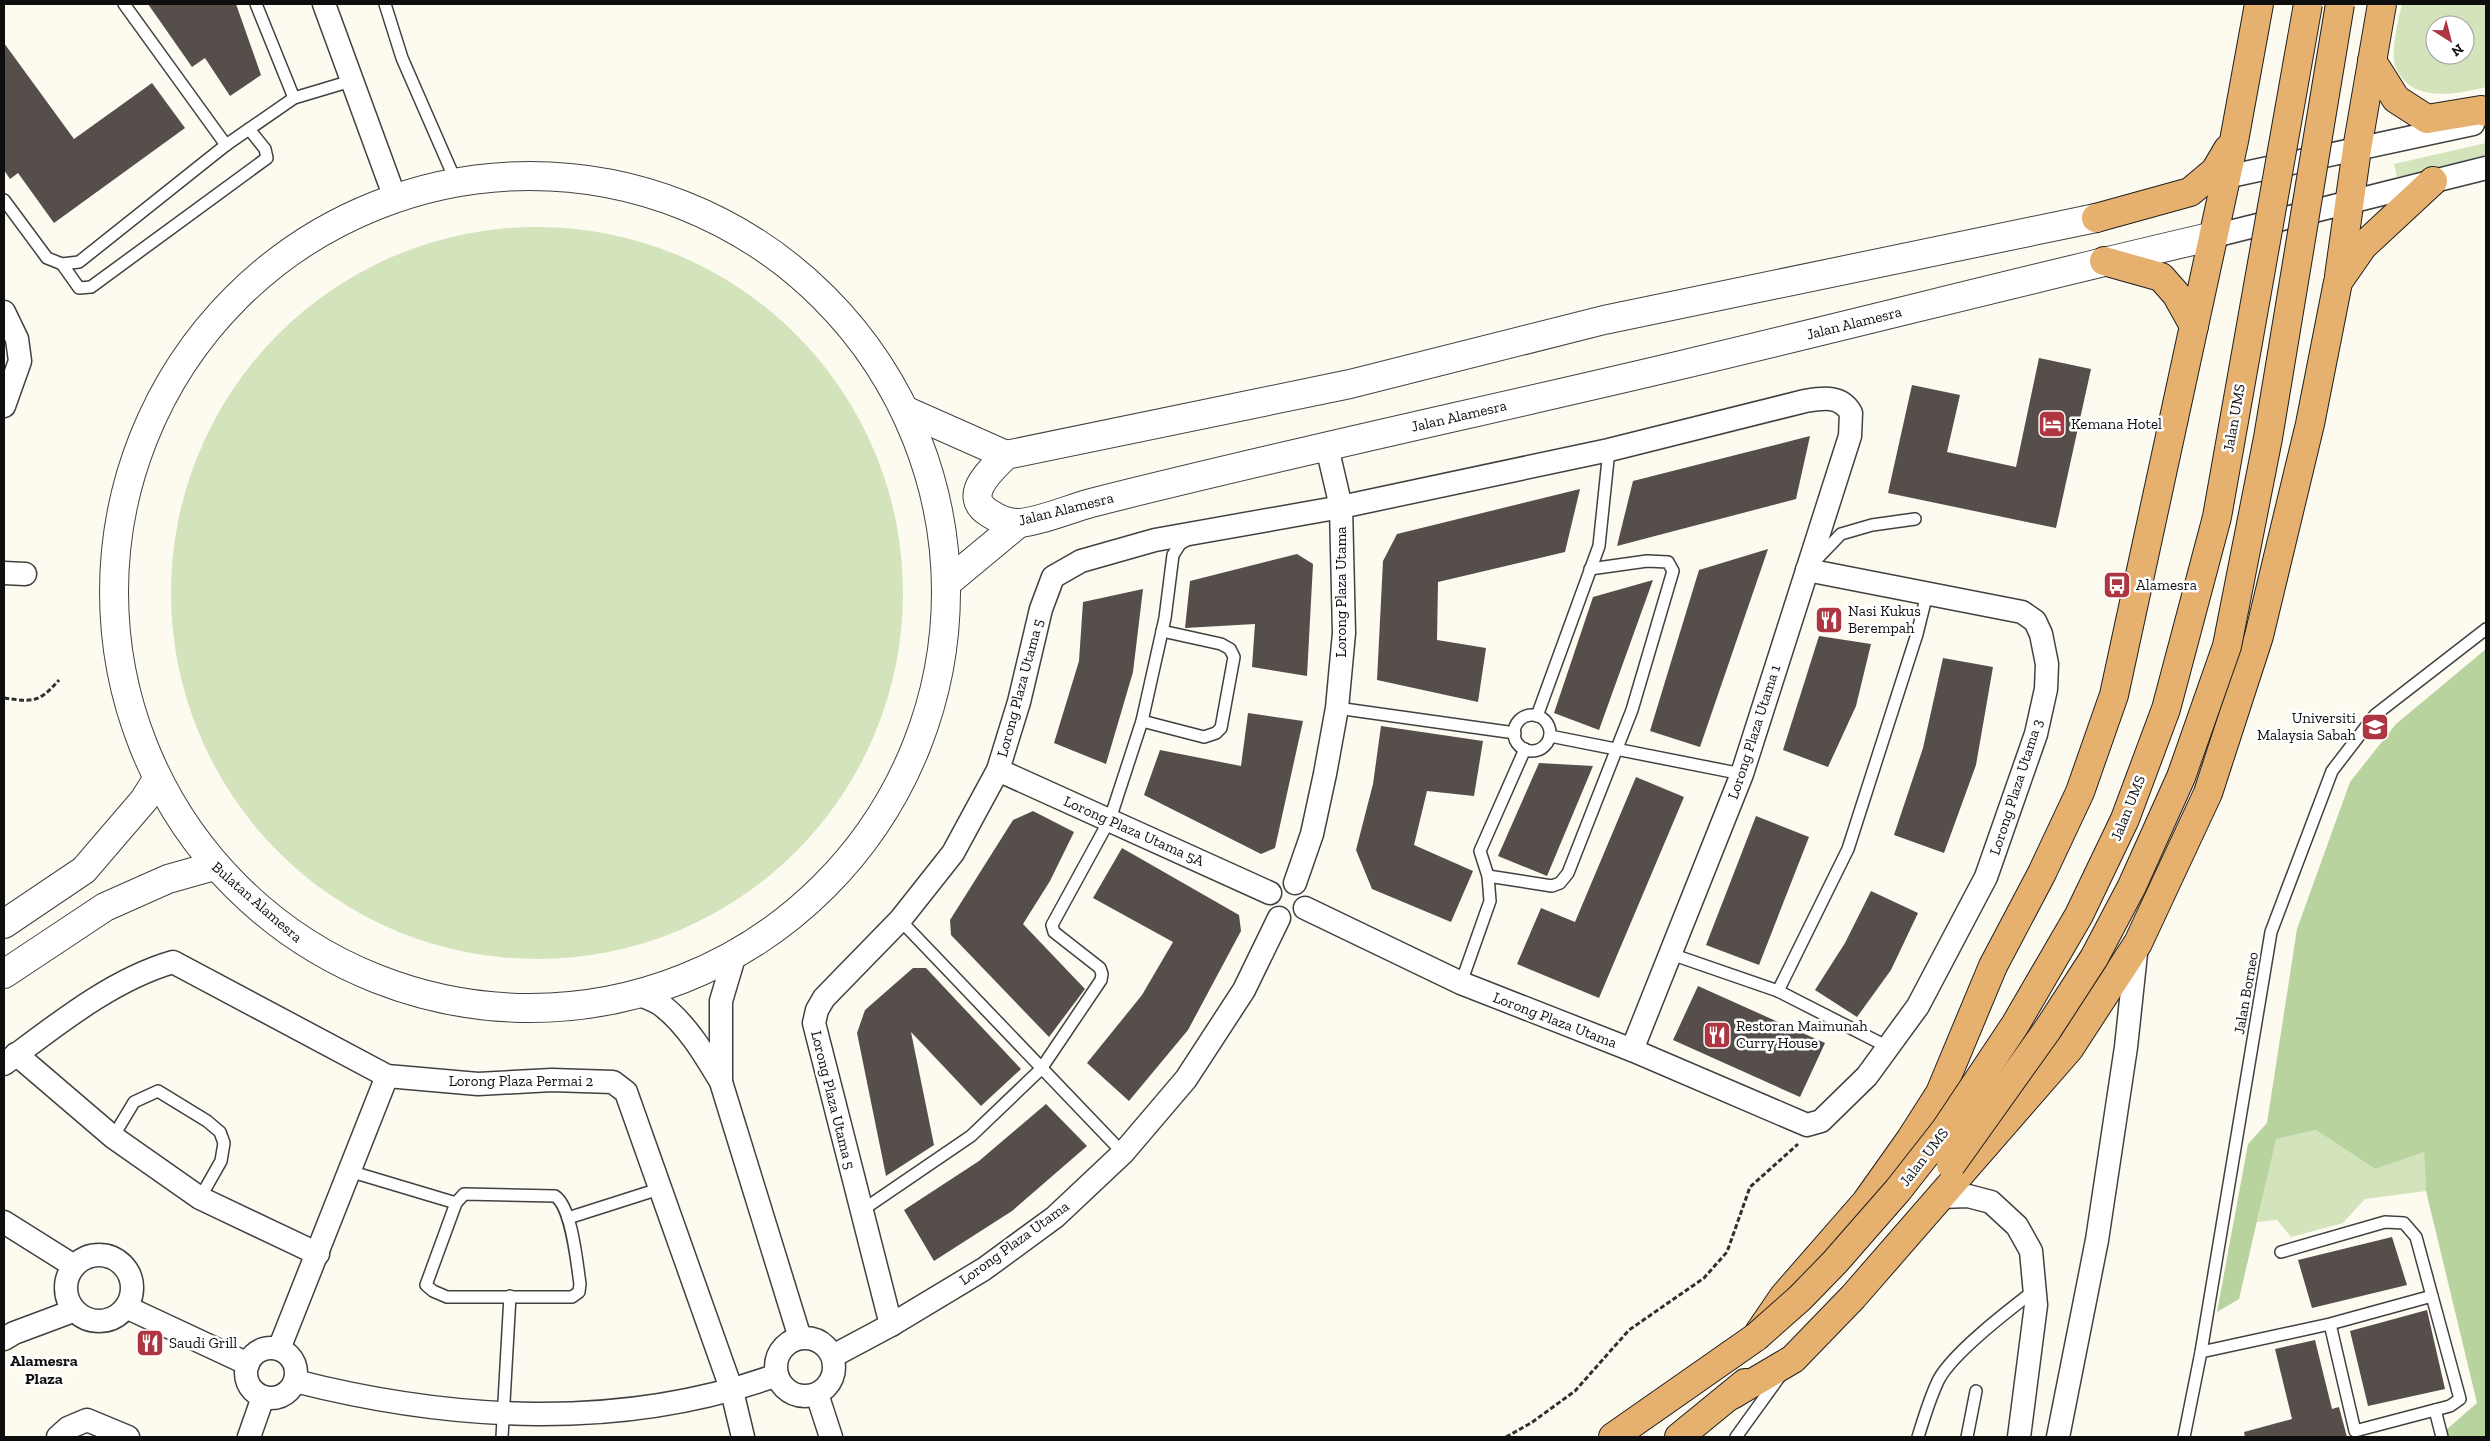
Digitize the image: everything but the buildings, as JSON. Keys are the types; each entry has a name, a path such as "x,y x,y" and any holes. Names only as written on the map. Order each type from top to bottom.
{"highway":[{"path":"1756,1337 1784,1296 1866,1202 1940,1094 1993,966 2042,873 2080,792 2114,695 2234,141 2259,4"},
{"name":"Jalan UMS","path":"1613,1437 1756,1337 1800,1298 1835,1262 1898,1190 1945,1130 2015,1025 2080,915 2125,819 2166,709 2217,517 2308,4"},
{"name":"Jalan UMS","path":"1679,1437 1732,1395 1834,1300 1951,1165 2048,1029 2094,958 2132,886 2181,777 2227,646 2268,438 2340,4"},
{"path":"1732,1395 1793,1359 1853,1297 2069,1049 2138,943 2208,793 2259,636 2310,424 2338,282 2357,149 2382,4"},
{"path":"2372,61 2396,99 2427,119 2481,110 2486,112"},
{"path":"2096,218 2190,192 2215,171 2234,141"},
{"path":"2338,282 2364,246 2433,181"},
{"path":"2104,261 2162,277 2176,294 2194,326"}],"street":[{"path":"324,4 395,198"},
{"path":"2226,177 2486,121"},
{"path":"2214,236 2486,168"},
{"name":"Bulatan Alamesra","path":"494,176 596,179 693,207 781,256 855,327 909,412 930,466 943,523 948,582 943,656 927,720 893,797 843,865 796,912 735,954 688,977 638,994 522,1009 407,991 301,942 214,866 192,839 156,781 125,698 112,610 118,522 143,436 185,358 243,290 314,236 395,198 494,176"},
{"path":"909,412 1006,455 1350,384 1604,320 2096,218"},
{"name":"Jalan Alamesra","path":"1006,455 986,476 977,490 977,499 982,509 1002,521 1019,523 1088,504 1695,362 2104,261 2214,236"},
{"path":"4,312 17,339 20,361 4,406"},
{"name":"Lorong Plaza Utama 5","path":"891,1326 814,1024 817,1010 824,998 900,920 952,853 998,770 1019,702 1041,609 1053,577 1081,562 1156,540 1341,507 1609,450 1805,401 1832,399 1848,407"},
{"name":"Lorong Plaza Utama 1","path":"1632,1050 1742,774 1850,436 1851,413 1848,407"},
{"name":"Lorong Plaza Utama","path":"1295,883 1312,834 1337,708 1344,633 1341,507 1327,447"},
{"path":"948,582 1019,523"},
{"name":"Lorong Plaza Utama 3","path":"1807,570 2022,612 2035,621 2041,634 2047,664 2046,689 2036,734 1986,877 1918,1006 1867,1076 1821,1121 1807,1125"},
{"name":"Lorong Plaza Utama 5A","path":"998,770 1110,819 1270,893"},
{"path":"4,924 84,870 144,800 156,781"},
{"path":"4,974 105,907 168,879 214,866"},
{"path":"1289,881 1300,886 1307,896 1302,914 1291,920 1274,915 1269,905 1270,893 1278,884 1289,881"},
{"name":"Lorong Plaza Utama","path":"1305,908 1461,983 1632,1050 1807,1125"},
{"name":"Lorong Plaza Utama","path":"833,1356 891,1326 984,1269 1055,1217 1123,1153 1186,1079 1244,990 1279,918"},
{"path":"2058,1437 2097,1240 2126,1047 2138,943"},
{"path":"721,1082 721,1001 735,954"},
{"name":"Lorong Plaza Permai 2","path":"10,1059 108,990 159,966 173,962 387,1076 478,1084 552,1080 613,1082 626,1092 662,1188 732,1391 743,1437"},
{"path":"638,994 660,1004 680,1023 704,1052 721,1082 800,1338"},
{"path":"10,1059 113,1137 200,1198 318,1254"},
{"path":"279,1349 387,1076"},
{"path":"1940,1196 1968,1196 1991,1202 2017,1226 2031,1251 2035,1290 2033,1336 2019,1437"},
{"path":"4,1222 74,1266"},
{"path":"93,1255 104,1255 115,1259 124,1266 130,1275 132,1286 126,1307 111,1320 100,1322 81,1317 73,1311 68,1302 65,1283 74,1266 82,1259 93,1255"},
{"path":"126,1307 248,1364"},
{"path":"4,1339 14,1333 73,1311"},
{"path":"800,1338 810,1338 828,1348 833,1356 835,1365 830,1383 817,1394 807,1397 788,1391 781,1384 777,1375 776,1366 780,1352 791,1341 800,1338"},
{"path":"263,1349 279,1349 286,1352 296,1366 295,1381 286,1394 278,1397 263,1397 250,1387 246,1372 248,1364 254,1355 263,1349"},
{"path":"295,1381 398,1404 504,1414 600,1411 657,1406 732,1391 777,1375"},
{"path":"817,1394 831,1437"},
{"path":"249,1437 263,1397"},
{"path":"58,1437 68,1428 86,1420 128,1437"}],"lane":[{"path":"124,4 226,145"},
{"path":"256,4 294,98"},
{"path":"385,4 402,58 457,184"},
{"path":"4,200 47,258 62,264 79,262 226,145 294,98 351,81"},
{"path":"62,264 79,288 91,287 267,158 264,149 249,129"},
{"path":"1537,716 1600,543 1609,450"},
{"path":"1807,570 1841,534 1872,525 1914,519"},
{"path":"861,1211 971,1136 1042,1069 1102,974 1100,968 1054,932 1052,925 1110,819 1142,721 1162,631 1173,555 1180,544 1197,533"},
{"path":"1488,876 1552,886 1560,883 1568,873 1632,710 1673,571 1668,562 1647,561 1590,570"},
{"path":"1778,990 1848,849 1917,634 1927,594"},
{"name":"Jalan Borneo","path":"2184,1437 2201,1352 2271,932 2332,770 2375,715 2486,629"},
{"path":"1142,721 1204,737 1216,733 1221,728 1234,657 1230,649 1221,644 1162,631"},
{"path":"1337,708 1515,733"},
{"path":"1537,716 1546,721 1550,736 1541,748 1531,751 1518,743 1515,733 1519,721 1524,717 1537,716"},
{"path":"1550,736 1742,774"},
{"path":"1461,983 1490,901 1488,876 1480,851 1526,749"},
{"path":"900,920 1123,1153"},
{"path":"1671,954 1778,990 1888,1047"},
{"path":"113,1137 134,1102 158,1091 208,1121 220,1132 224,1142 221,1161 200,1198"},
{"path":"348,1171 456,1203"},
{"path":"568,1218 662,1188"},
{"path":"464,1194 555,1196 564,1206 568,1218 580,1284 579,1292 572,1297 447,1297 440,1295 426,1285 456,1203 464,1194"},
{"path":"2281,1252 2385,1222 2404,1222 2416,1237 2460,1400 2450,1406 2356,1434 2330,1324"},
{"path":"1918,1437 1940,1378 1957,1357 2009,1310 2035,1290"},
{"path":"502,1437 510,1296"},
{"path":"2201,1352 2330,1324 2432,1296"},
{"path":"1736,1437 1793,1359"},
{"path":"1967,1437 1976,1391"},
{"path":"2435,1410 2442,1437"}],"path":[{"path":"4,698 20,701 45,696 59,680"},
{"path":"1506,1437 1531,1423 1575,1390 1629,1330 1704,1278 1727,1252 1750,1187 1795,1148 1807,1125"}],"green space":[{"path":"2402,4 2486,4 2486,87 2449,94 2436,94 2424,92 2413,87 2403,79 2396,68 2394,62 2395,36"},
{"path":"2486,143 2486,157 2397,177 2394,164"},
{"path":"537,227 573,229 608,234 643,243 677,255 709,270 740,289 769,310 796,334 820,361 841,390 860,421 875,453 887,487 896,522 901,557 903,593 901,629 896,664 887,699 875,733 860,765 841,796 820,825 796,852 769,876 740,897 709,916 677,931 643,943 608,952 573,957 537,959 501,957 466,952 431,943 397,931 365,916 334,897 305,876 278,852 254,825 233,796 214,765 199,733 187,699 178,664 173,629 171,593 173,557 178,522 187,487 199,453 214,421 233,390 254,361 278,334 305,310 334,289 365,270 397,255 431,243 466,234 501,229"},
{"path":"2486,649 2486,1437 2448,1437 2446,1430 2477,1403 2426,1191 2424,1152 2375,1169 2316,1130 2276,1139 2239,1299 2217,1312 2248,1144 2267,1123 2297,929 2350,782 2396,724"},
{"path":"2316,1130 2375,1169 2424,1151 2426,1191 2365,1199 2343,1223 2291,1237 2277,1220 2257,1222 2275,1139"}],"place":[{"name":"Kemana Hotel","path":"2052,424"},
{"name":"Alamesra","path":"2117,585"},
{"name":"Nasi Kukus Berempah","path":"1829,620"},
{"name":"Universiti Malaysia Sabah","path":"2375,727"},
{"name":"Restoran Maimunah Curry House","path":"1717,1035"},
{"name":"Saudi Grill","path":"150,1343"}],"district":[{"name":"Alamesra Plaza","path":"44,1369"}]}
